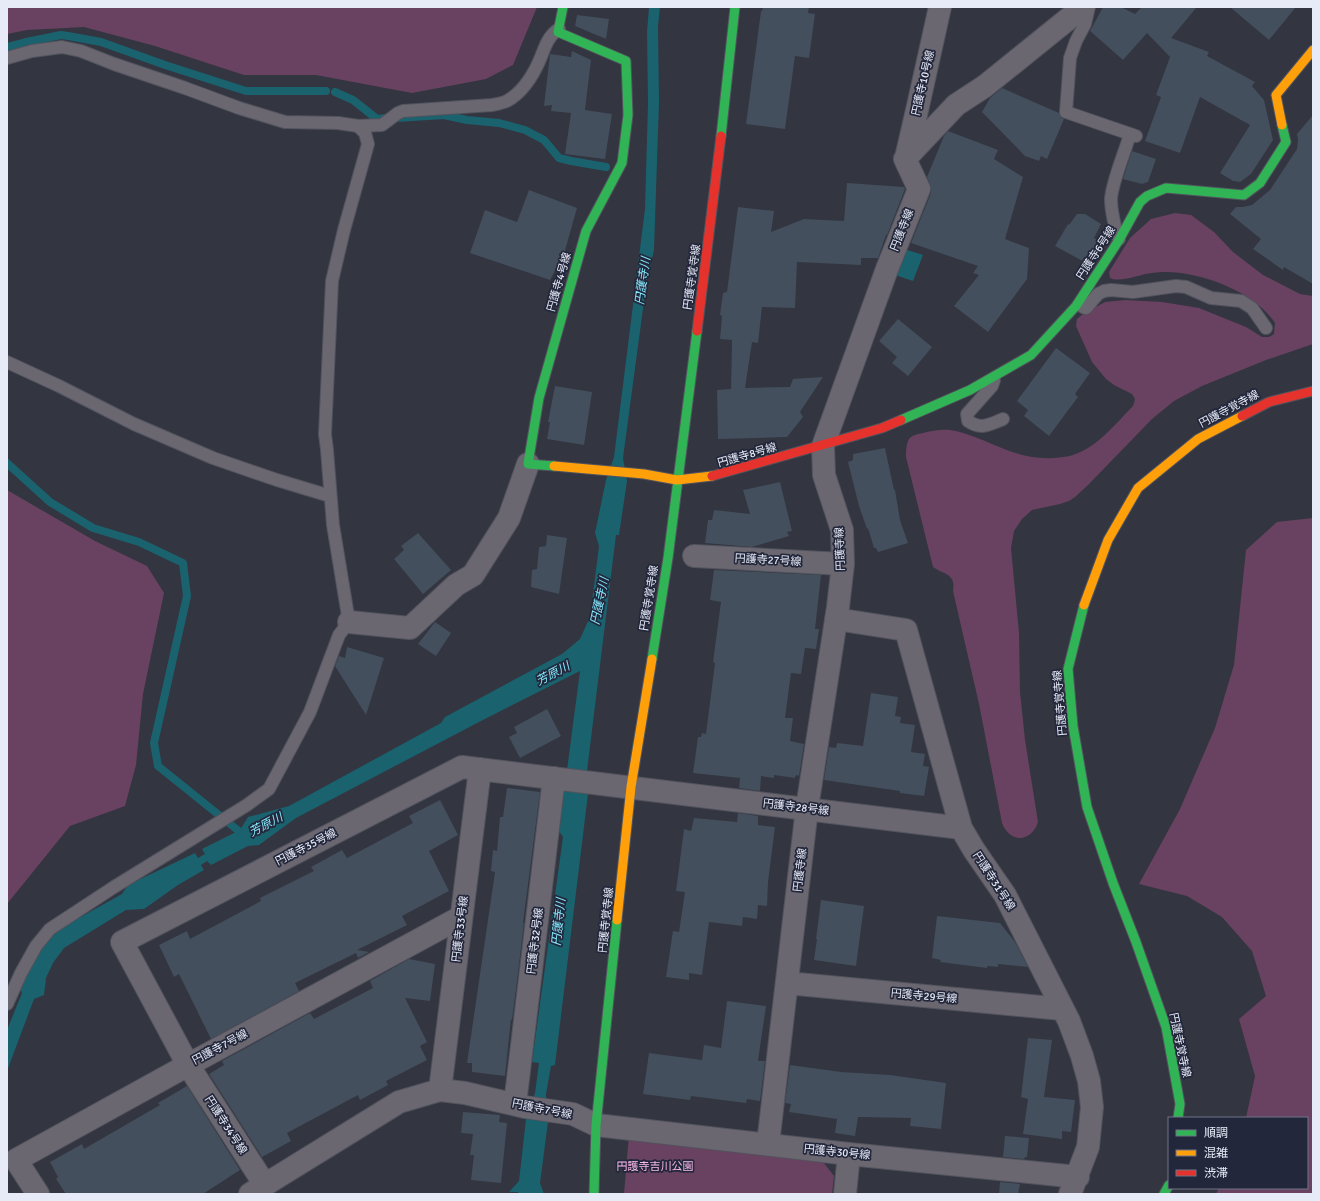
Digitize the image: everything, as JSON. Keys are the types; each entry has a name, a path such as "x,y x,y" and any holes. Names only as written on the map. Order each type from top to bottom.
{"street":[{"path":"559,29 563,7"},
{"name":"円護寺覚寺線","path":"594,1194 596,1125 631,787 668,558 714,197 735,7"},
{"name":"円護寺10号線","path":"905,159 940,7"},
{"path":"905,159 956,105 985,86 1083,7"},
{"name":"円護寺4号線","path":"528,464 539,398 586,231 622,163 628,114 626,61 558,32 559,29"},
{"name":"円護寺6号線","path":"823,446 882,428 970,390 1031,355 1076,305 1119,240 1140,202 1146,196 1166,188 1244,195 1260,183 1286,142 1276,95 1313,50"},
{"name":"円護寺線","path":"768,1144 807,808 843,564 842,530 824,475 823,446 887,269 919,188 905,159"},
{"name":"円護寺覚寺線","path":"1178,1117 1180,1104 1166,1027 1136,942 1113,883 1087,807 1073,726 1068,669 1082,611 1108,540 1138,488 1198,439 1269,402 1313,391"},
{"name":"円護寺8号線","path":"677,480 715,476 823,446"},
{"path":"349,622 410,628 456,585 474,575 509,518 528,464 644,474 677,480"},
{"name":"円護寺27号線","path":"694,556 843,564"},
{"name":"円護寺31号線","path":"836,619 906,630 961,828 974,850 1005,895 1069,1021 1082,1056 1089,1081 1092,1107 1088,1147 1074,1186"},
{"name":"円護寺35号線","path":"188,1065 122,942 462,767 631,787"},
{"name":"円護寺33号線","path":"440,1090 480,769"},
{"name":"円護寺32号線","path":"520,1105 554,778"},
{"name":"円護寺28号線","path":"631,787 961,828"},
{"name":"円護寺7号線","path":"38,1194 16,1160 462,917"},
{"name":"円護寺29号線","path":"787,983 1062,1009"},
{"name":"円護寺34号線","path":"188,1065 257,1189"},
{"name":"円護寺7号線","path":"257,1189 399,1102 440,1090 465,1093 572,1114 596,1125"},
{"name":"円護寺30号線","path":"596,1125 849,1154 1074,1186"},
{"path":"845,1194 849,1154"}],"lane":[{"path":"1089,7 1085,24 1076,41 1070,58 1066,112 1133,135 1115,183 1111,200 1116,233 1119,240"},
{"path":"7,58 32,51 62,47 80,51 239,108 285,122 338,123 358,126 382,125 398,113 404,111 492,105 506,101 519,92 536,70 546,43 552,33 559,29"},
{"path":"7,1004 21,973 36,946 50,929 114,887 247,805 269,789 310,712 339,635 349,622 333,525 325,434 332,281 344,230 368,144 365,133 358,126"},
{"path":"1076,305 1086,308 1098,294 1104,291 1111,290 1133,292 1176,286 1186,287 1211,298 1241,301 1252,308 1266,328"},
{"path":"7,362 59,386 134,424 213,458 276,480 330,496"},
{"path":"994,376 992,386 968,414 968,422 975,426 986,426 1003,419"}],"green space":[{"path":"7,7 537,7 513,65 486,79 412,93 316,75 244,75 155,46 84,27 27,30 7,34"},
{"path":"1175,213 1191,215 1214,232 1233,252 1263,275 1300,294 1313,296 1313,344 1266,360 1202,386 1174,401 1152,419 1075,497 1060,504 1032,510 1022,519 1014,531 1011,548 1019,633 1020,692 1025,740 1038,822 1031,834 1021,838 1015,837 1010,835 1002,823 979,704 953,591 953,581 948,575 933,567 906,457 907,443 910,438 915,435 940,430 950,430 968,435 1017,454 1038,458 1056,458 1073,455 1098,441 1133,406 1135,399 1132,394 1106,379 1092,362 1076,326 1077,319 1083,314 1105,302 1125,300 1162,302 1199,308 1246,327 1262,337 1269,337 1274,334 1275,323 1265,311 1252,300 1220,283 1202,277 1167,272 1152,273 1131,278 1110,278 1109,272 1130,238 1151,219"},
{"path":"7,490 95,541 147,566 164,593 143,694 136,765 125,806 70,826 7,904"},
{"path":"1313,518 1313,1194 1216,1194 1218,1189 1308,1189 1308,1117 1246,1117 1255,1076 1239,1019 1266,996 1252,951 1222,917 1187,896 1139,884 1180,809 1215,728 1234,665 1246,550 1277,522"},
{"name":"円護寺吉川公園","path":"629,1135 820,1158 834,1176 832,1194 624,1194"}],"water":[{"path":"649,7 660,7 658,27 659,102 654,250 647,279 623,458 627,481 619,535 616,535 587,771 588,794 555,1065 551,1066 546,1094 548,1122 540,1183 544,1194 518,1194 518,1192 509,1192 519,1181 526,1119 535,1093 539,1063 532,1062 563,837 559,831 580,671 296,818 259,845 248,846 211,865 207,861 201,865 204,870 178,885 144,909 126,910 64,948 53,963 46,978 44,995 34,999 7,1071 7,1030 22,993 19,984 47,940 68,924 122,894 128,885 195,853 198,858 205,854 202,849 240,830 248,817 289,806 441,723 445,717 562,654 580,639 590,617 599,546 595,533 606,480 614,457 645,209 648,103 647,32"},
{"path":"901,248 923,255 913,281 892,274"}],"building":[{"path":"763,7 809,7 808,13 815,14 809,58 795,56 785,129 746,124 761,11"},
{"path":"1103,7 1121,7 1135,14 1142,7 1197,7 1171,38 1209,52 1207,56 1255,82 1252,86 1264,100 1273,140 1251,174 1240,182 1233,181 1220,173 1250,125 1200,97 1180,153 1145,141 1161,97 1156,95 1170,57 1147,33 1123,60 1090,31"},
{"path":"1230,7 1296,7 1269,40"},
{"path":"577,15 609,19 606,39 575,26"},
{"path":"572,51 591,60 585,110 612,114 605,159 565,154 571,113 551,111 552,105 544,106 550,54 571,57"},
{"path":"1002,88 1059,113 1064,119 1047,159 1041,156 1039,161 1025,156 982,112 990,98"},
{"path":"1313,115 1313,284 1284,267 1283,270 1253,249 1261,239 1230,214 1236,207 1252,205 1270,190 1297,149 1297,134"},
{"path":"948,131 998,150 994,159 1023,177 1005,239 1029,248 1027,279 988,332 954,306 979,275 973,273 978,266 911,243 931,193 931,188 927,177 944,136"},
{"path":"1132,151 1156,159 1148,182 1142,184 1123,179"},
{"path":"847,183 904,187 905,189 878,258 861,258 861,265 797,262 795,308 762,307 758,343 752,342 745,388 790,387 793,379 823,377 800,412 803,417 787,437 718,439 717,390 731,389 732,340 720,339 722,316 720,315 723,293 727,292 738,207 774,211 771,232 804,219 844,221"},
{"path":"529,190 577,208 564,254 550,280 470,253 485,210 517,222"},
{"path":"1077,214 1085,214 1101,224 1094,238 1101,242 1088,264 1055,246 1068,224 1069,225"},
{"path":"898,319 932,347 908,376 892,363 897,357 879,341"},
{"path":"1056,348 1090,373 1075,394 1078,397 1049,436 1024,416 1028,410 1017,401"},
{"path":"555,386 592,392 584,445 547,439 550,422 548,422"},
{"path":"885,448 895,490 900,520 908,543 878,552 876,548 874,548 859,506 848,462 853,460 853,454"},
{"path":"780,482 792,531 787,532 789,536 752,547 705,543 708,520 712,520 714,510 750,514 743,490"},
{"path":"418,533 451,570 423,594 394,559 404,550 401,546"},
{"path":"547,535 567,538 559,594 531,587 532,570 537,569 539,547 546,546"},
{"path":"714,570 821,575 815,629 819,629 816,649 805,648 801,674 791,673 785,718 793,718 790,741 804,744 799,776 796,775 795,778 774,775 774,778 761,776 760,791 739,788 740,778 693,773 698,737 701,737 702,733 706,734 715,663 713,662 721,602 710,600"},
{"path":"435,622 451,633 436,656 418,644"},
{"path":"347,647 384,658 366,715 335,666 339,656 345,658"},
{"path":"871,693 898,697 895,716 901,717 900,723 915,725 911,752 925,754 923,766 929,767 924,796 824,780 829,747 836,748 837,743 863,746"},
{"path":"547,709 561,736 520,758 509,737 517,733 514,727"},
{"path":"507,788 540,792 505,1076 472,1072 472,1063 467,1063 495,872 491,871 493,850 497,851 500,817 503,817"},
{"path":"440,800 458,835 429,851 449,891 402,916 407,925 357,950 369,952 358,958 356,953 295,983 299,991 211,1039 179,974 174,977 159,945 187,931 190,939 261,901 260,898 314,871 311,867 342,850 347,858 413,823 409,816"},
{"path":"738,813 758,816 758,825 775,827 768,882 767,906 758,905 757,919 743,917 742,926 709,922 702,975 689,973 689,980 666,977 673,931 679,932 685,892 676,891 684,829 691,831 694,818 737,822"},
{"path":"821,900 864,906 856,966 814,960"},
{"path":"937,916 1000,923 1015,942 1028,967 998,964 998,967 987,966 987,968 940,962 941,960 932,958"},
{"path":"409,959 435,964 430,1001 405,998 427,1042 420,1046 427,1060 386,1081 388,1085 360,1100 358,1095 287,1133 291,1141 262,1157 209,1074 224,1065 222,1061 310,1013 314,1019 373,988 370,981"},
{"path":"727,1001 766,1006 758,1061 765,1061 760,1101 747,1099 746,1103 691,1096 690,1100 643,1094 649,1053 702,1060 704,1045 721,1048"},
{"path":"1028,1038 1052,1040 1044,1097 1075,1100 1071,1132 1062,1131 1062,1139 1023,1134 1028,1099 1021,1097"},
{"path":"790,1065 841,1072 890,1075 946,1083 941,1129 910,1126 911,1118 858,1117 855,1136 835,1133 837,1119 789,1112 791,1104 785,1103"},
{"path":"187,1086 240,1170 203,1194 66,1194 56,1179 58,1177 50,1162 82,1144 84,1149 160,1105 158,1103"},
{"path":"463,1112 500,1115 499,1122 507,1123 501,1183 471,1180 474,1155 470,1155 473,1134 461,1133"},
{"path":"1005,1136 1029,1138 1027,1157 1024,1159 1003,1157"},
{"path":"1000,1182 1020,1184 1018,1194 999,1194"}],"waterway":[{"path":"7,47 61,35 101,42 165,65 246,91 326,91"},
{"path":"335,92 353,100 377,119 386,118"},
{"path":"397,118 444,115 467,120 499,123 525,130 544,140 559,158 606,167"},
{"name":"芳原川","path":"7,463 50,502 93,528 139,542 183,563 187,596 154,743 158,766 245,836"}],"traffic: fast":[{"path":"554,466 528,464 539,398 586,231 622,163 628,115 626,61 558,32 563,7"},
{"path":"721,136 735,7"},
{"path":"901,420 970,390 1031,355 1076,306 1119,240 1140,202 1147,196 1166,188 1244,195 1260,183 1286,142 1282,125"},
{"path":"652,659 668,558 697,331"},
{"path":"1084,605 1068,669 1073,726 1087,807 1113,883 1136,942 1166,1027 1180,1104 1178,1117"},
{"path":"594,1194 596,1125 617,920"},
{"path":"1164,1194 1168,1187"}],"traffic: slow":[{"path":"1282,125 1276,95 1313,50"},
{"path":"1084,605 1108,540 1138,488 1198,439 1242,416"},
{"path":"554,466 644,474 677,480 712,476"},
{"path":"617,920 631,787 652,659"}],"traffic: jam":[{"path":"697,331 721,136"},
{"path":"1242,416 1269,402 1313,391"},
{"path":"712,476 882,428 901,420"}],"water label":[{"name":"円護寺川","path":"643,281"},
{"name":"円護寺川","path":"600,601"},
{"name":"円護寺川","path":"559,922"}]}
